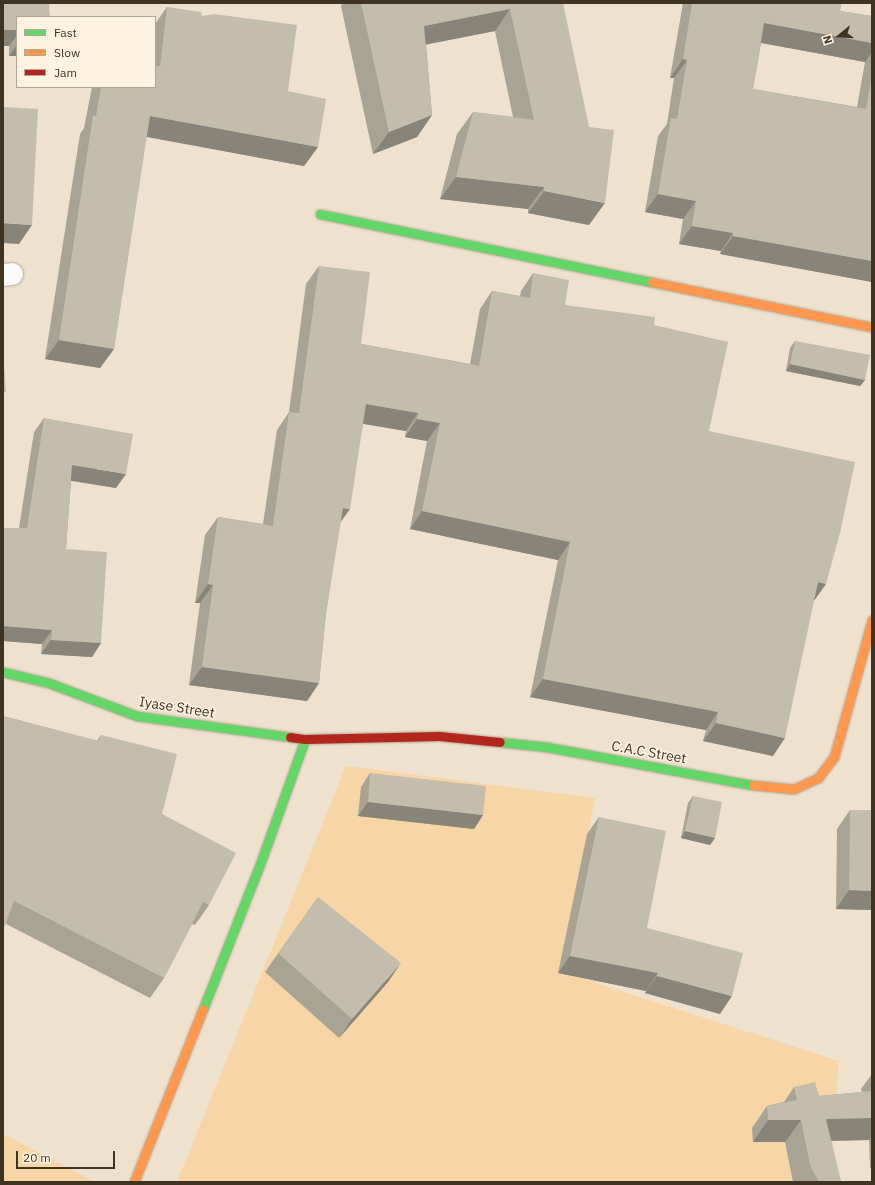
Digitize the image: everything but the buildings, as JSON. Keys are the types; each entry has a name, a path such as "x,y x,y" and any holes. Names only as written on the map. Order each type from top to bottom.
{"street":[{"path":"320,214 872,327"},
{"name":"C.A.C Street","path":"305,739 439,736 547,748 776,789 794,789 818,778 834,757 872,620"},
{"name":"Iyase Street","path":"3,672 49,683 138,716 305,739"},
{"path":"134,1182 259,867 305,739"}],"shaded area":[{"path":"346,766 595,798 562,972 839,1061 830,1182 177,1182"},
{"path":"3,1134 95,1182 3,1182"}],"traffic: fast":[{"path":"320,214 652,282"},
{"path":"3,672 49,683 137,716 290,737"},
{"path":"203,1009 259,867 305,739"},
{"path":"500,742 547,747 753,785"}],"traffic: slow":[{"path":"652,282 872,327"},
{"path":"753,785 794,789 818,778 834,757 872,620"},
{"path":"134,1182 203,1009"}],"traffic: jam":[{"path":"290,737 305,739 439,736 500,742"}]}
